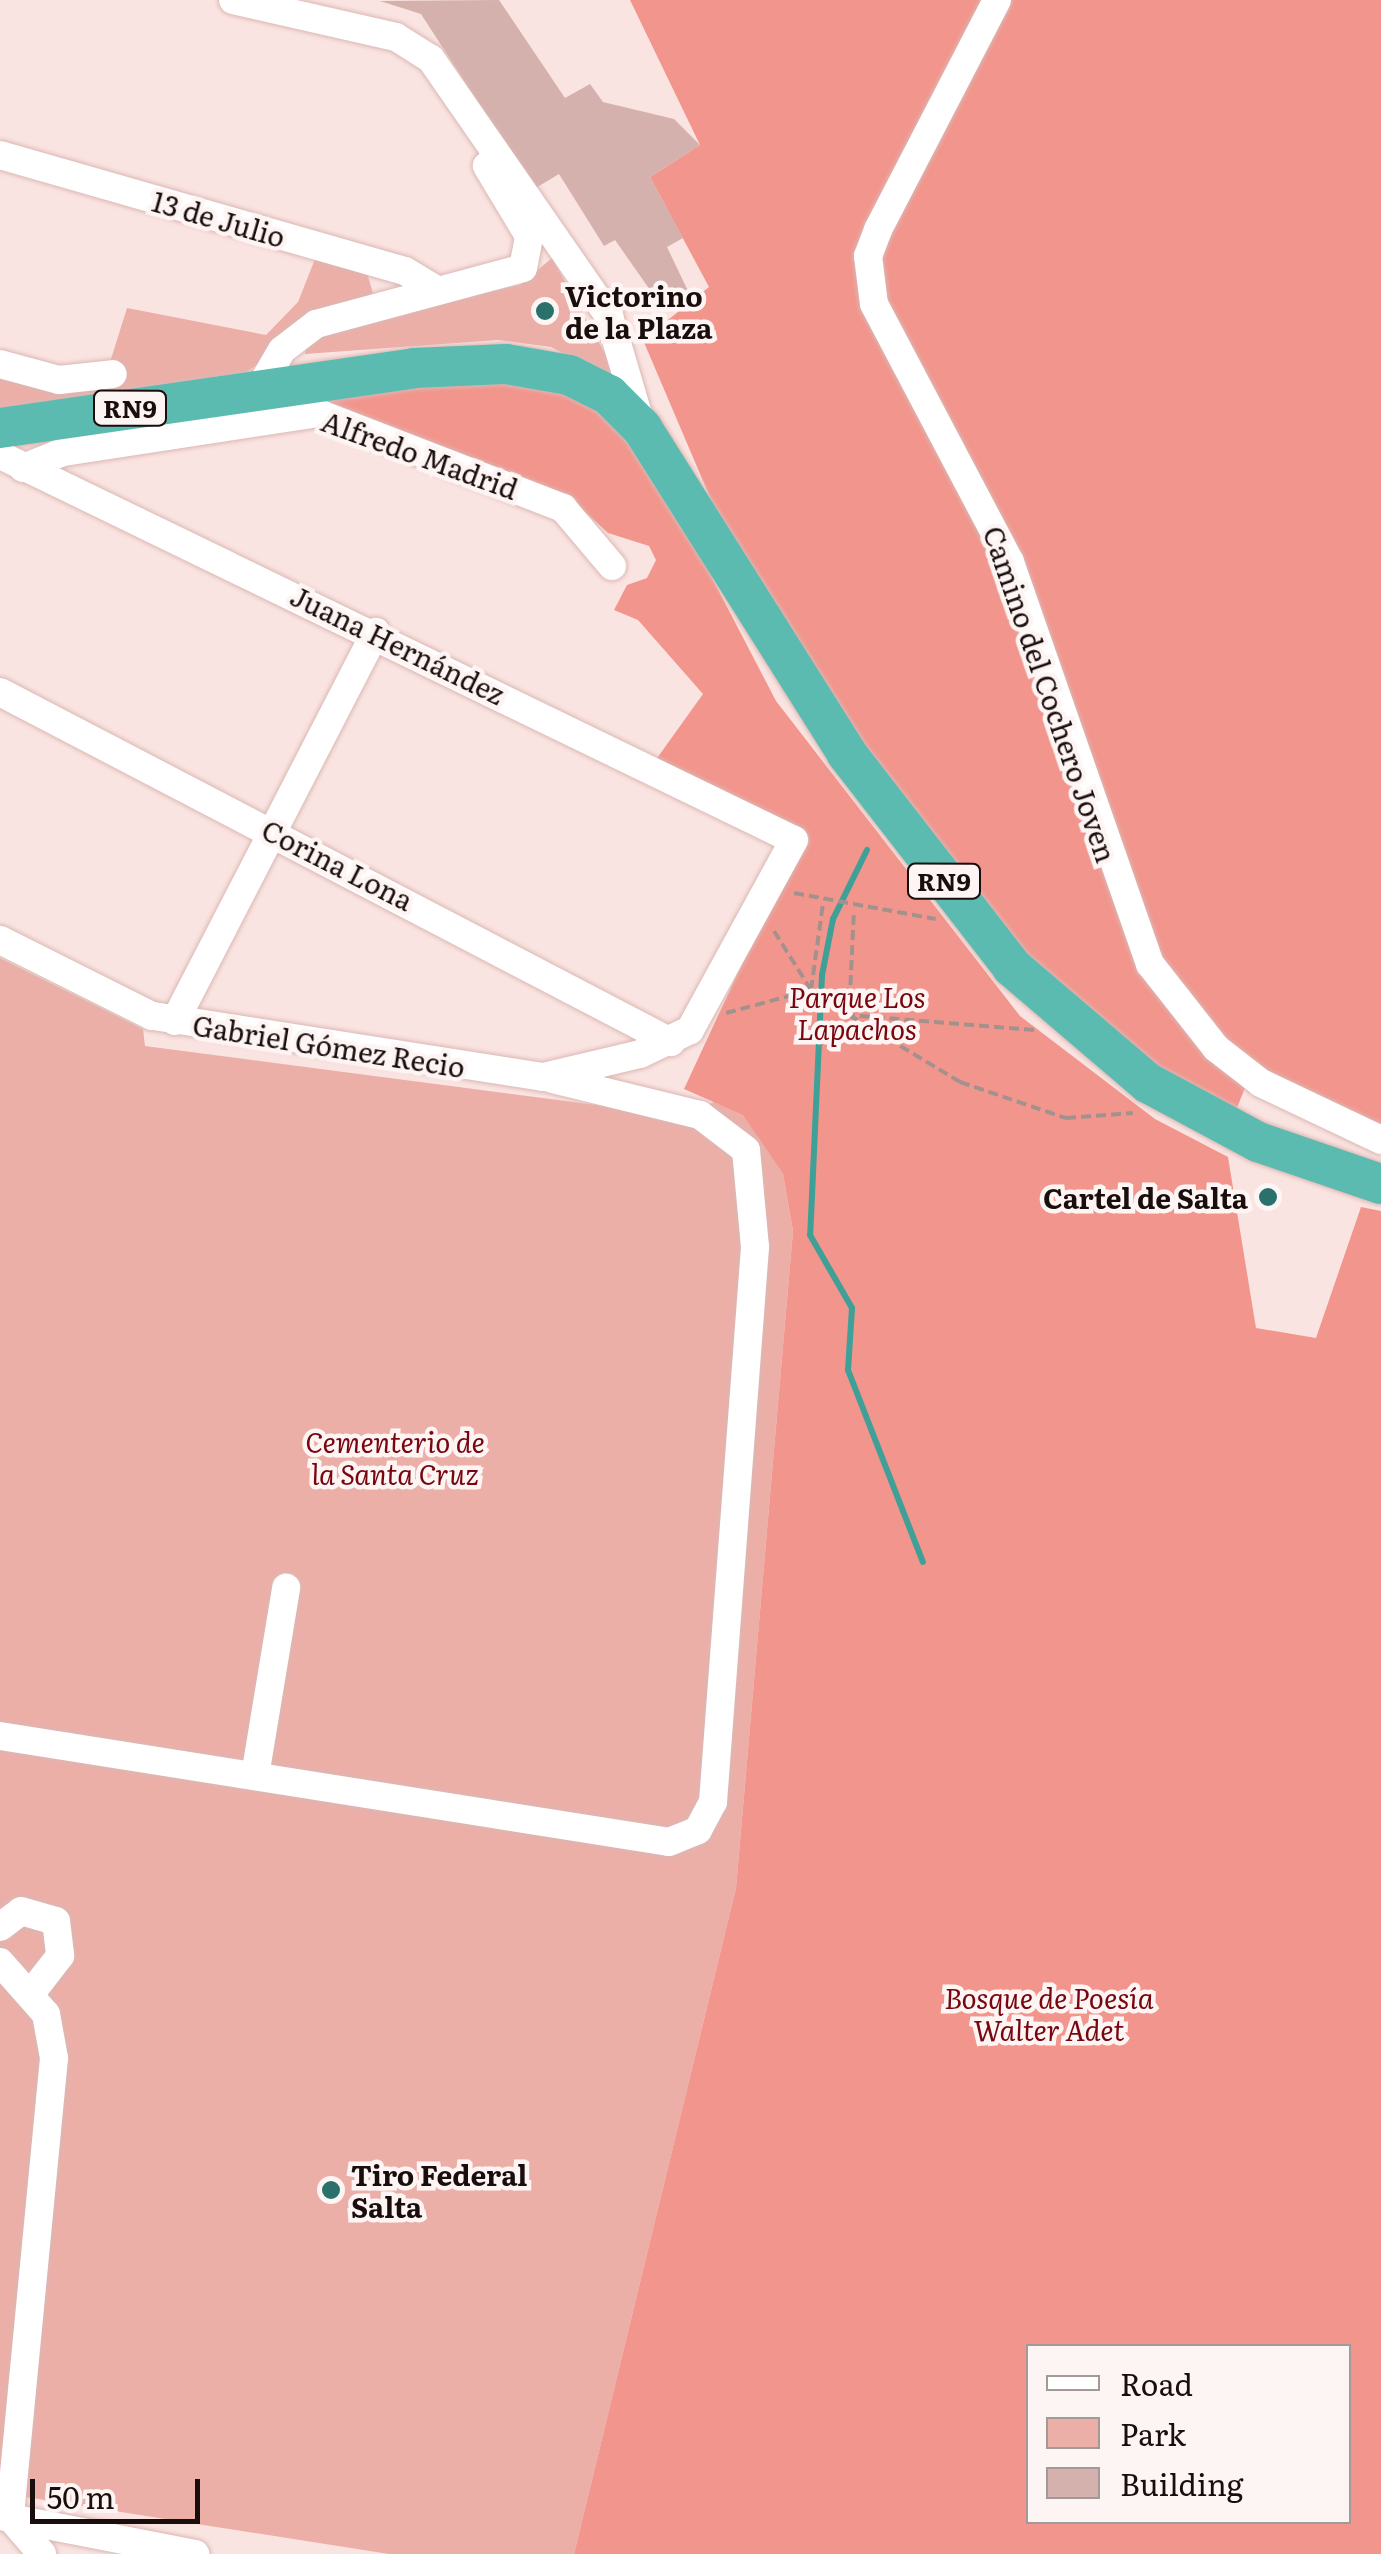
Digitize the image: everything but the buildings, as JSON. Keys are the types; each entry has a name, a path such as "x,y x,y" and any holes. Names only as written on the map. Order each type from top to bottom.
{"highway":[{"name":"RN9","path":"0,428 259,389 506,364 569,374 642,428 847,754 1012,967 1079,1032 1171,1096 1312,1165 1381,1184"}],"street":[{"path":"234,0 396,37 430,59 609,316 642,428"},
{"name":"Camino del Cochero Joven","path":"997,0 878,230 868,256 874,304 1010,562 1150,964 1216,1048 1261,1083 1381,1140"},
{"path":"259,389 282,350 316,324 433,288 509,276 531,254 453,92"},
{"name":"13 de Julio","path":"0,156 405,271 433,288"},
{"path":"0,364 59,380 113,374"},
{"name":"Alfredo Madrid","path":"12,461 318,413 563,508 612,566"},
{"name":"Juana Hernández","path":"12,461 376,632 794,840 766,894"},
{"path":"175,1021 278,833 376,632"},
{"name":"Corina Lona","path":"0,692 278,833 671,1042"},
{"path":"671,1042 700,1019 766,894"},
{"name":"Gabriel Gómez Recio","path":"0,940 175,1021 543,1077 671,1042"},
{"path":"0,1736 669,1842 708,1817 755,1246 746,1150 700,1114 543,1077"},
{"path":"255,1776 286,1588"},
{"path":"0,1927 21,1911 56,1921 60,1956 32,1992"},
{"path":"0,1962 32,1992 54,2058 5,2516"},
{"path":"5,2516 42,2554"},
{"path":"5,2516 195,2554"}],"path":[{"path":"766,894 937,920 950,932"},
{"path":"766,894 810,990 960,1082 1066,1118 1120,1118 1171,1096"},
{"path":"810,990 823,903"},
{"path":"849,1015 855,908"},
{"path":"700,1019 810,990"},
{"path":"849,1015 1079,1032"}],"green space":[{"path":"630,0 1381,0 1381,1132 1248,1080 1235,1113 1164,1070 1056,989 902,806 721,523 643,340 709,287 650,177 700,145"},
{"path":"552,258 622,384 551,347 498,340 305,354 307,340 349,322 520,285"},
{"path":"315,259 367,273 373,293 246,372 0,411 0,371 105,378 127,308 266,335 298,302"},
{"name":"Bosque de Poesía Walter Adet","path":"414,382 561,384 644,447 776,701 1020,1016 1155,1119 1228,1157 1256,1328 1316,1338 1361,1207 1381,1211 1381,2554 574,2554 736,1888 793,1231 783,1174 743,1115 684,1089 801,837 655,761 703,694 638,620 614,610 627,585 647,578 656,560 649,546 608,533 574,502 299,400"},
{"name":"Cementerio de la Santa Cruz","path":"0,958 143,1029 145,1046 681,1116 714,1102 743,1114 783,1174 793,1231 736,1888 574,2554 389,2554 0,2493"}],"waterway":[{"path":"867,850 833,919 822,975 810,1235 852,1308 848,1370 923,1562"}],"place":[{"name":"Victorino de la Plaza","path":"545,311"},
{"name":"Cartel de Salta","path":"1268,1197"},
{"name":"Tiro Federal Salta","path":"331,2190"}],"park label":[{"name":"Parque Los Lapachos","path":"857,1012"}]}
